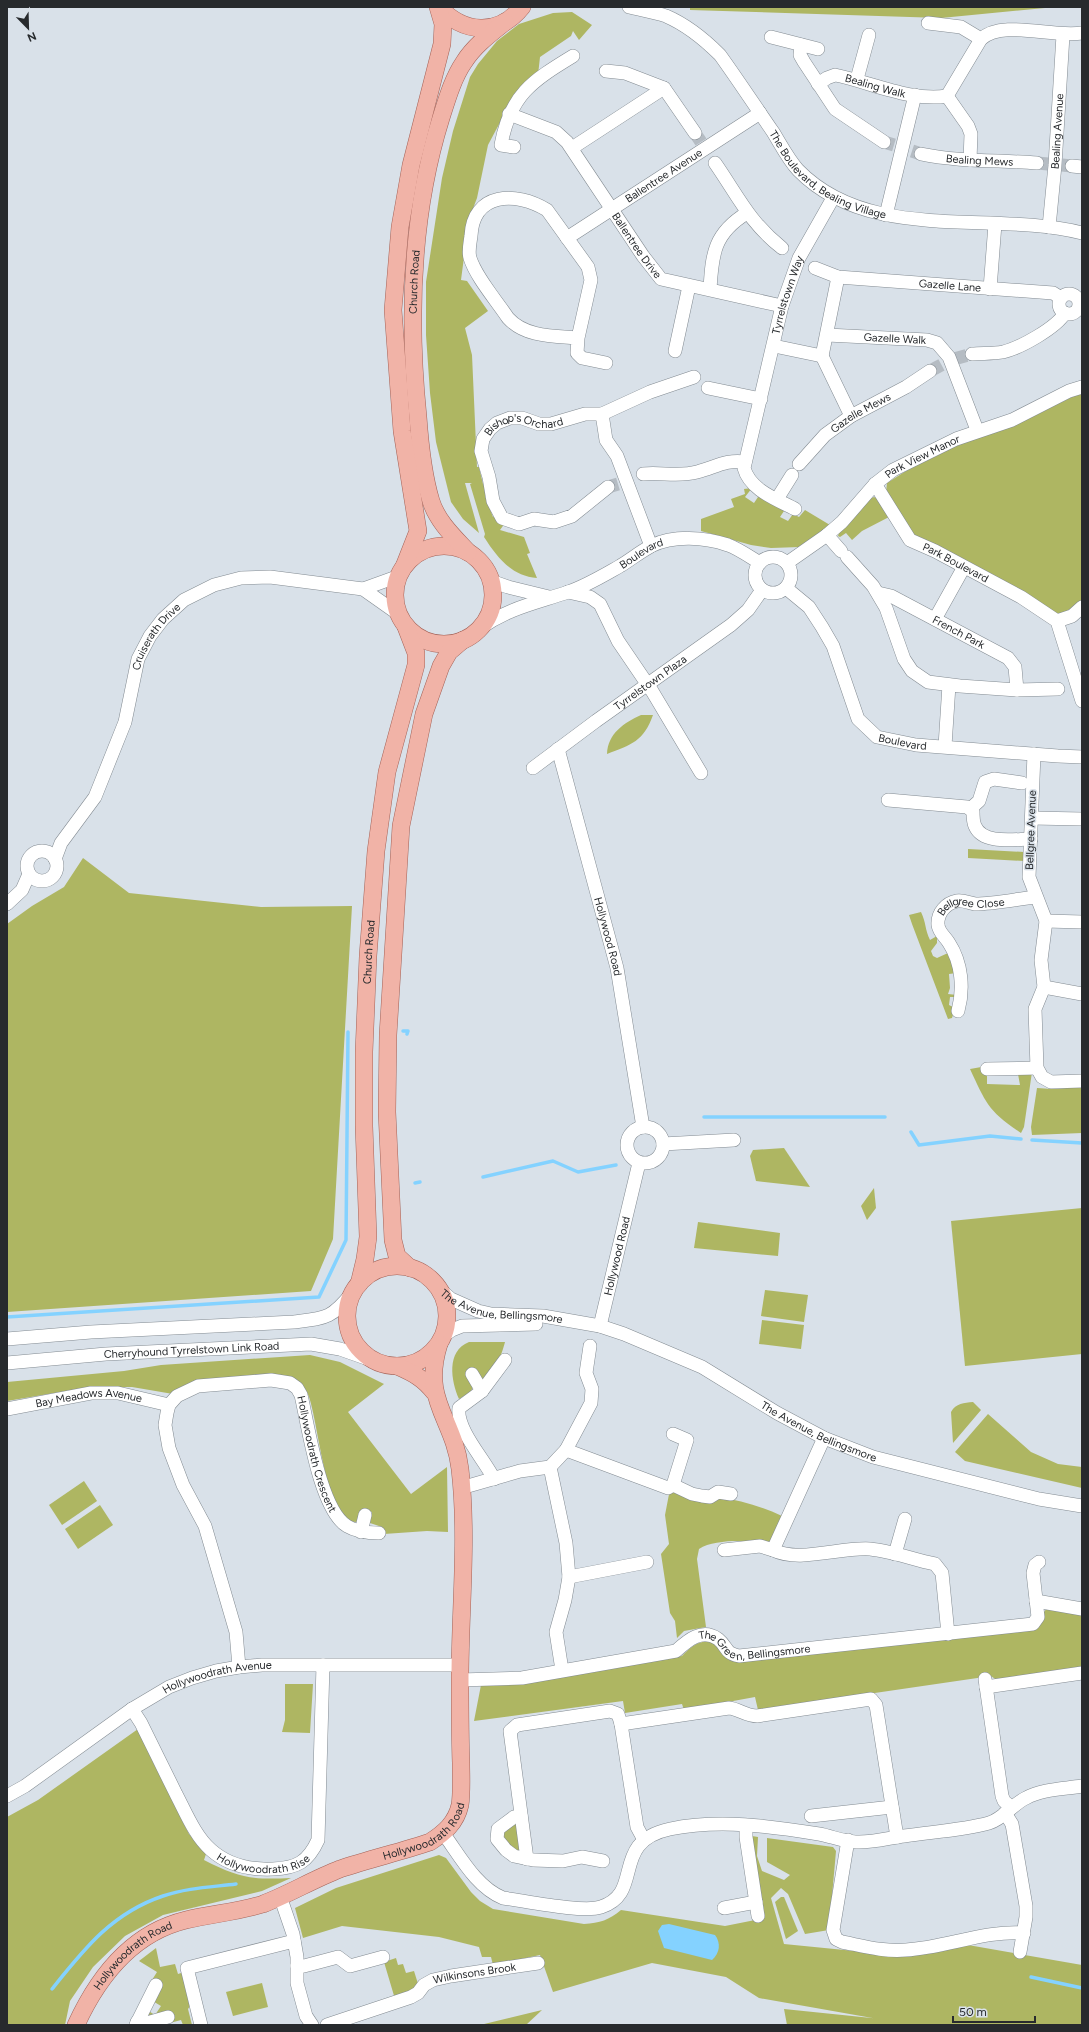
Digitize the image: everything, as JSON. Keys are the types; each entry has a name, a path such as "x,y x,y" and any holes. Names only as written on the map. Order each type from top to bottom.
{"main road":[{"path":"438,7 448,17 468,27 485,28 505,22"},
{"name":"Church Road","path":"402,570 418,531 402,431 393,310 400,227 411,165 442,44 443,24 438,7"},
{"name":"Church Road","path":"468,552 442,522 431,502 419,434 415,390 413,340 414,282 423,194 435,138 449,94 464,62 484,39 522,7"},
{"path":"435,546 452,546 468,552 484,567 491,581 492,600 488,615 479,629 462,640 451,643 430,642 413,634 402,620 395,603 402,570 422,550 435,546"},
{"name":"Church Road","path":"356,1288 365,1259 368,1237 364,1126 364,1052 369,948 376,851 387,772 416,665 416,653 402,620"},
{"name":"Church Road","path":"410,1268 397,1256 392,1240 387,1112 389,1020 401,826 424,714 441,666 448,652 462,640"},
{"path":"396,1266 410,1268 425,1275 437,1287 445,1302 447,1319 441,1340 420,1360 405,1366 397,1366 374,1361 361,1352 352,1339 347,1324 347,1308 356,1288 369,1275 382,1269 396,1266"},
{"name":"Hollywoodrath Road","path":"76,2025 88,2000 105,1975 137,1942 151,1932 169,1925 240,1910 280,1896 339,1870 430,1842 443,1833 456,1816 460,1805 460,1673 463,1534 461,1488 457,1456 434,1392 433,1368 441,1340"},
{"name":"Hollywoodrath Road","path":"397,1366 417,1375 425,1381 434,1392"}],"street":[{"name":"The Boulevard, Bealing Village","path":"629,7 668,11 720,55 798,169 833,198 858,208 886,216 1049,227 1082,233"},
{"path":"928,23 961,27 981,39"},
{"path":"970,160 971,134 968,126 940,97 981,39 987,33 1001,29 1063,35 1082,33"},
{"path":"857,80 869,35"},
{"name":"Bealing Avenue","path":"1049,227 1059,165 1063,35"},
{"path":"771,37 818,49"},
{"path":"801,45 800,55 835,109 903,148"},
{"path":"514,147 501,145 504,128 513,105 522,92 547,72 573,56"},
{"path":"606,71 625,73 664,88"},
{"name":"Bealing Walk","path":"818,84 835,75 914,95 940,97"},
{"path":"572,148 664,88"},
{"name":"Gazelle Lane","path":"664,88 705,148 746,213 768,238 799,258 838,277 1053,293 1061,298"},
{"path":"886,216 903,148 914,95"},
{"name":"Ballentree Avenue","path":"567,238 613,210 760,113"},
{"name":"Ballentree Drive","path":"510,114 556,132 572,148 656,274 666,281 710,289 782,306"},
{"name":"Bealing Mews","path":"903,148 938,157 1059,165"},
{"name":"Tyrrelstown Way","path":"795,509 755,487 748,480 744,468 762,399 782,306 799,258 833,198"},
{"path":"578,338 524,331 515,326 478,273 470,257 471,225 480,208 496,199 538,205 547,210 588,267 591,280 578,338 577,353 582,358 606,363"},
{"path":"710,289 711,260 719,238 734,221 746,213"},
{"path":"990,289 994,224"},
{"path":"838,277 822,356 851,416"},
{"path":"675,351 689,286"},
{"path":"1067,295 1074,296 1080,305 1074,312 1065,313 1059,306 1061,298 1067,295"},
{"path":"972,354 1002,352 1016,348 1061,320 1065,313"},
{"name":"Gazelle Walk","path":"827,335 926,340 937,343 943,348 950,361 978,430"},
{"path":"774,346 822,356"},
{"name":"Gazelle Mews","path":"799,464 825,435 851,416 906,387 930,371"},
{"name":"Bishop's Orchard","path":"626,481 572,516 554,522 534,519 518,524 502,518 493,501 489,477 481,451 483,439 490,429 497,423 510,418 522,418 539,424 551,424 584,414 602,414 650,392 694,377"},
{"name":"Park View Manor","path":"787,563 827,535 842,522 875,484 900,467 956,439 978,430 1012,420 1069,391 1082,387"},
{"path":"708,388 762,399"},
{"path":"602,414 606,440 617,456 651,546"},
{"path":"626,481 696,473 721,463 737,461 745,462"},
{"path":"776,499 792,475"},
{"name":"Park Boulevard","path":"875,484 910,540 1021,597 1057,621"},
{"path":"827,535 874,586 886,608 904,659 912,671 928,682 1017,690 1071,685"},
{"name":"Boulevard","path":"479,629 491,620 516,608 568,592 620,566 651,546 685,538 707,539 730,545 760,563"},
{"path":"774,557 787,563 792,576 786,588 774,594 762,590 756,581 755,576 760,563 764,559 774,557"},
{"path":"935,619 964,567"},
{"path":"402,570 363,589 402,620"},
{"name":"Cruiserath Drive","path":"51,855 95,797 125,722 138,659 150,636 163,619 184,600 214,585 241,578 270,577 363,589"},
{"name":"Boulevard","path":"491,581 508,588 549,597"},
{"name":"Boulevard","path":"786,588 809,607 822,627 833,646 858,719 877,737 891,741 1082,757"},
{"name":"Tyrrelstown Plaza","path":"533,768 731,625 748,610 762,590"},
{"path":"568,592 590,597 600,604 618,641 648,685 701,774"},
{"name":"French Park","path":"878,593 891,596 1008,658 1015,667 1017,690"},
{"path":"1082,606 1072,616 1057,621 1071,685 1082,702"},
{"path":"945,746 949,685"},
{"name":"Hollywood Road","path":"558,749 615,962 643,1127"},
{"name":"Bellgree Avenue","path":"1034,754 1029,877 1046,921 1041,960 1044,987 1035,1009 1037,1068"},
{"path":"970,809 979,801 985,782 994,779 1022,783"},
{"path":"888,800 968,807 972,811 975,826 981,834 992,838 1031,839"},
{"path":"1032,818 1082,819"},
{"path":"7,904 22,888 29,874 27,863 32,854 42,851 51,855 57,868 50,880 22,888"},
{"path":"29,874 36,880 44,881"},
{"name":"Bellgree Close","path":"958,1011 962,989 960,973 954,952 940,933 938,923 942,910 950,903 959,901 975,904 1036,897"},
{"path":"1046,921 1082,922"},
{"path":"1044,987 1082,994"},
{"path":"987,1069 1037,1068 1042,1077 1051,1082 1082,1080"},
{"path":"643,1127 649,1128 659,1134 663,1144 660,1156 656,1160 645,1164 639,1163 629,1155 626,1143 632,1132 643,1127"},
{"path":"663,1144 734,1140"},
{"name":"Hollywood Road","path":"600,1326 639,1163"},
{"name":"The Avenue, Bellingsmore","path":"437,1287 451,1299 478,1311 491,1314 543,1316 570,1322 600,1326 624,1334 702,1368 777,1414 824,1438 873,1457 1039,1499 1082,1506"},
{"name":"Cherryhound Tyrrelstown Link Road","path":"7,1339 91,1332 294,1322 326,1318 339,1309 356,1288"},
{"name":"The Avenue, Bellingsmore","path":"441,1340 452,1330 462,1326 570,1322"},
{"name":"Cherryhound Tyrrelstown Link Road","path":"7,1363 106,1354 311,1344 340,1349 374,1361"},
{"path":"461,1488 520,1471 550,1467 566,1450 591,1403 592,1389 586,1374 590,1346"},
{"path":"494,1479 465,1431 458,1414 459,1408 482,1390 505,1360"},
{"path":"472,1374 482,1390"},
{"name":"Hollywoodrath Crescent","path":"169,1405 177,1396 198,1386 271,1380 290,1384 296,1388 301,1395 319,1477 332,1509 345,1526 361,1532 379,1533"},
{"name":"Bay Meadows Avenue","path":"7,1409 91,1393 118,1393 169,1405"},
{"path":"169,1405 165,1425 169,1448 183,1485 205,1526 236,1632 239,1667"},
{"path":"566,1450 668,1488 673,1485 687,1440 673,1434"},
{"path":"773,1550 824,1438"},
{"path":"550,1467 566,1543 569,1576 565,1600 556,1632 562,1670"},
{"path":"673,1485 692,1494 702,1496 710,1497 718,1492 731,1494"},
{"path":"361,1532 365,1516"},
{"path":"895,1554 905,1520"},
{"path":"724,1550 760,1546 783,1555 790,1556 861,1549 895,1554 935,1564 942,1574 948,1634"},
{"path":"569,1576 647,1562"},
{"name":"The Green, Bellingsmore","path":"460,1673 522,1678 676,1651 690,1639 702,1634 717,1639 730,1654 739,1656 1033,1624 1038,1617 1032,1573 1035,1565 1039,1562"},
{"path":"1036,1602 1082,1608"},
{"name":"Hollywoodrath Avenue","path":"7,1796 25,1786 132,1709 155,1695 192,1678 239,1667 323,1665 460,1673"},
{"name":"Hollywoodrath Rise","path":"132,1709 141,1723 189,1820 201,1840 212,1851 232,1863 245,1868 259,1870 295,1866 306,1860 313,1852 318,1840 323,1665"},
{"path":"1020,1952 1024,1933 1026,1906 1012,1824 1002,1796 985,1683 1082,1673"},
{"path":"621,1724 729,1708 737,1709 751,1716 757,1716 871,1699 876,1705 897,1837"},
{"path":"527,1859 509,1737 510,1731 513,1727 610,1711 618,1714 621,1724 637,1827 644,1840"},
{"path":"443,1833 476,1879 494,1895 503,1898 587,1910 602,1907 621,1893 627,1881 631,1858 636,1847 655,1833 695,1825 728,1823 801,1832 857,1842 990,1823 1026,1797 1038,1793 1082,1786"},
{"path":"811,1816 892,1807"},
{"path":"521,1816 514,1817 498,1829 496,1834 497,1839 509,1854 527,1859 563,1861 582,1857 603,1861"},
{"path":"746,1826 746,1838 758,1916"},
{"path":"848,1840 833,1930 836,1938 842,1942 896,1951 989,1936 1024,1933"},
{"path":"280,1896 288,1917 294,1941 297,1966 297,1983 306,2016 312,2025"},
{"path":"724,1908 756,1902"},
{"path":"201,2025 187,1968 294,1941"},
{"path":"297,1966 304,1966 338,1957 350,1966 383,1957"},
{"name":"Wilkinsons Brook","path":"326,2025 410,1998 418,1993 424,1985 433,1980 538,1963"},
{"path":"156,1985 136,2024 143,2024 168,2017"}],"green space":[{"path":"690,7 1045,8 941,18 690,10"},
{"path":"572,12 592,25 579,40 573,31 571,36 540,57 538,75 505,113 488,145 477,198 469,219 461,280 467,281 488,311 465,328 472,355 477,467 479,467 483,484 488,483 489,495 485,496 493,517 497,516 505,523 500,530 524,537 530,553 527,554 537,578 520,574 512,569 500,558 484,537 485,534 470,484 472,483 465,483 479,533 463,519 451,502 436,442 430,393 426,335 426,282 442,178 453,131 470,77 478,64 497,41 519,24 553,13"},
{"path":"1082,394 1082,602 1058,616 913,534 886,493 887,483 917,464 953,447 1016,424 1074,396"},
{"path":"752,488 745,497 754,503 760,494 786,508 780,517 788,521 793,514 799,517 805,510 830,525 800,547 771,548 751,545 701,531 701,519 734,507 731,499 745,494 744,489"},
{"path":"874,497 880,500 889,517 862,531 852,540 846,533 840,537 838,536 869,499"},
{"path":"641,715 653,715 641,736 630,745 607,754 610,740 618,730 623,725"},
{"path":"968,849 1025,852 1024,861 968,858"},
{"path":"83,858 129,893 261,907 352,906 333,1239 311,1291 7,1312 7,924 32,906 64,887"},
{"path":"921,912 930,940 937,936 937,943 931,951 933,956 937,958 948,953 957,973 949,974 950,988 948,994 957,995 957,997 950,997 949,1005 955,1008 952,1018 948,1019 909,915"},
{"path":"987,1066 987,1084 1020,1085 1018,1074 1032,1072 1024,1127 1021,1133 1001,1118 989,1106 970,1069"},
{"path":"1082,1087 1082,1133 1032,1135 1031,1127 1037,1088 1052,1089"},
{"path":"784,1148 810,1187 756,1181 750,1156 753,1150"},
{"path":"874,1188 876,1208 867,1220 861,1206"},
{"path":"1082,1208 1082,1354 965,1366 951,1221"},
{"path":"698,1222 780,1233 778,1256 694,1248"},
{"path":"765,1290 808,1295 804,1322 761,1316"},
{"path":"762,1320 804,1325 801,1349 759,1344"},
{"path":"469,1342 505,1342 498,1362 489,1375 476,1382 471,1392 459,1399 454,1384 452,1367 457,1352 462,1346"},
{"path":"310,1355 340,1362 384,1384 348,1412 411,1494 447,1467 448,1532 427,1531 384,1534 382,1527 370,1523 372,1512 363,1511 360,1520 356,1522 347,1519 339,1511 328,1481 308,1395 302,1384 173,1394 132,1387 90,1387 7,1401 7,1382 124,1371 161,1365"},
{"path":"973,1402 981,1410 953,1443 951,1412 958,1405"},
{"path":"988,1414 1031,1452 1058,1464 1082,1467 1082,1488 965,1461 955,1452"},
{"path":"84,1481 97,1501 62,1525 49,1505"},
{"path":"670,1489 755,1505 782,1516 771,1543 734,1541 715,1543 699,1549 697,1559 706,1627 684,1631 677,1638 675,1621 670,1613 661,1554 669,1544 665,1515"},
{"path":"100,1505 113,1525 78,1549 65,1529"},
{"path":"1047,1608 1082,1613 1082,1668 998,1681 991,1676 758,1710 755,1697 684,1710 682,1704 625,1713 623,1701 474,1721 481,1685 544,1680 682,1656 692,1647 702,1642 712,1643 723,1651 1030,1631"},
{"path":"285,1684 313,1684 310,1733 282,1732 285,1720"},
{"path":"138,1729 189,1834 206,1854 204,1860 227,1871 246,1876 266,1879 291,1878 262,1891 163,1915 125,1936 93,1967 70,2001 65,2025 7,2025 7,1817 38,1800"},
{"path":"515,1823 518,1823 523,1845 519,1852 513,1851 502,1836 503,1831"},
{"path":"752,1836 758,1837 757,1856 762,1871 784,1880 790,1875 767,1862 767,1838 833,1847 836,1851 829,1930 805,1934 788,1894 781,1888 771,1898 784,1944 905,1956 968,1945 1082,1965 1082,2025 787,2025 784,2009 874,2018 759,1998 726,1977 652,1963 553,1992 540,1955 493,1965 491,1957 482,1957 479,1947 439,1937 342,1926 303,1938 295,1908 336,1888 439,1855 446,1858 471,1892 480,1901 493,1909 584,1924 604,1920 621,1910 725,1926 765,1918"},
{"path":"781,1897 784,1897 798,1931 786,1939 775,1902"},
{"path":"156,1948 160,1967 175,1964 178,1974 184,1972 192,2003 188,2009 192,2025 183,2025 181,2020 170,2023 146,2021 147,2010 155,2015 161,2006 151,2000 152,1980 157,1972 139,1961"},
{"path":"396,1958 398,1965 403,1964 406,1973 414,1971 419,1987 395,1999 384,1962"},
{"path":"262,1983 268,2007 233,2016 226,1992"},
{"path":"542,2010 526,2025 480,2025"}],"water":[{"path":"669,1924 715,1935 719,1948 715,1957 712,1960 664,1948 658,1931 662,1925"}],"waterway":[{"path":"403,1031 408,1031 407,1034"},
{"path":"7,1317 319,1297 346,1240 348,1032"},
{"path":"704,1117 885,1117"},
{"path":"911,1132 919,1145 990,1136 1021,1139"},
{"path":"1032,1140 1082,1143"},
{"path":"483,1177 553,1161 578,1172 616,1165"},
{"path":"415,1183 420,1182"},
{"path":"52,1989 88,1946 114,1922 129,1912 145,1903 172,1893 236,1884"},
{"path":"1031,1977 1082,1988"}],"tunnel":[{"path":"695,133 701,142"},
{"path":"884,142 894,145"},
{"path":"912,151 921,154"},
{"path":"1037,163 1048,164"},
{"path":"1062,165 1072,166"},
{"path":"954,359 972,354"},
{"path":"930,371 945,363"},
{"path":"608,487 618,484"}]}
